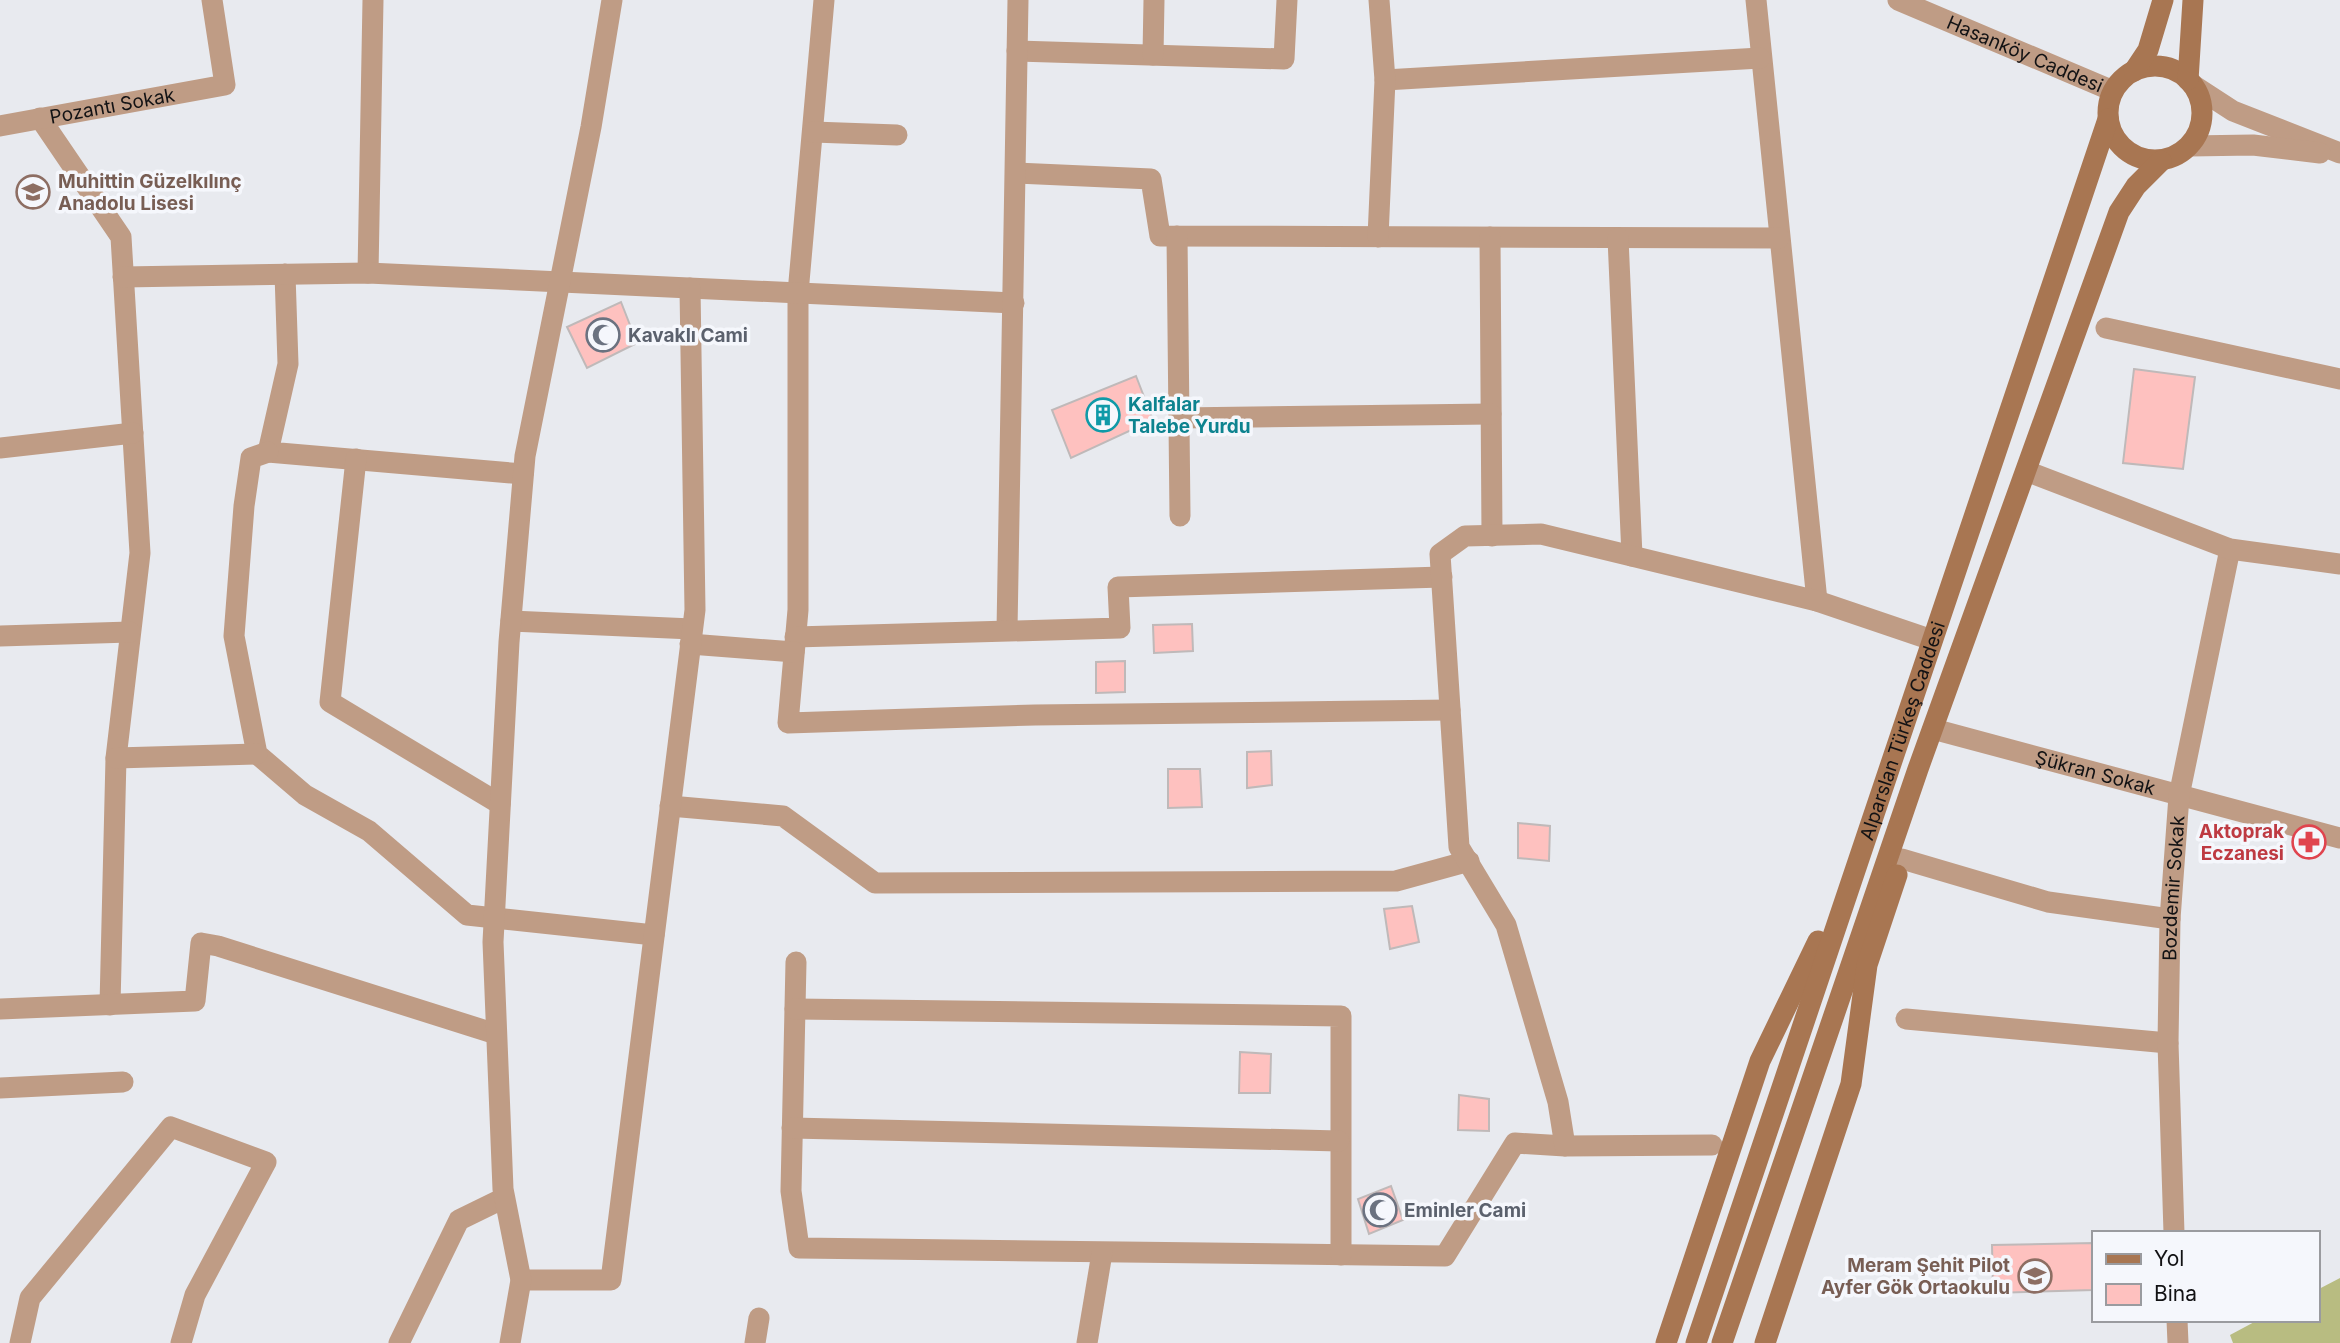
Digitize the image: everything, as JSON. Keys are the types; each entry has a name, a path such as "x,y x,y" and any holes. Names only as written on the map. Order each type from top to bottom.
{"main road":[{"path":"2134,71 2150,66 2166,67 2191,83 2201,100 2203,116 2199,132 2190,146 2177,156 2161,161 2146,160 2126,150 2112,134 2108,120 2113,91 2134,71 2148,50 2163,0"},
{"path":"2191,83 2193,0"},
{"name":"Alparslan Türkeş Caddesi","path":"1696,1343 2108,120"},
{"name":"Alparslan Türkeş Caddesi","path":"1722,1343 1918,769 2119,212 2136,186 2161,161"},
{"path":"1666,1343 1760,1061 1818,942 1865,808 1892,762"},
{"path":"1765,1343 1851,1084 1867,965 1914,820 1918,769"}],"street":[{"name":"Pozantı Sokak","path":"0,126 225,85 212,0"},
{"path":"368,273 373,0"},
{"path":"510,1343 521,1280 504,1198 494,920 511,621 523,474 591,127 612,0"},
{"path":"824,0 798,293 795,645 788,723 1035,715 1450,710"},
{"path":"1007,630 1018,0"},
{"path":"1153,55 1154,0"},
{"path":"1017,51 1284,60 1287,0"},
{"path":"1378,237 1385,80 1379,0"},
{"path":"1756,0 1817,601"},
{"name":"Hasanköy Caddesi","path":"1898,0 1925,5 2113,91"},
{"path":"1385,80 1760,58"},
{"path":"2191,83 2233,111 2340,154"},
{"path":"40,118 121,237 140,553 116,758 110,1005"},
{"path":"813,132 897,135"},
{"path":"2190,146 2253,145 2340,154"},
{"path":"1016,173 1151,178 1160,236 1779,238"},
{"path":"1177,236 1180,516"},
{"path":"1490,237 1492,536"},
{"path":"1618,238 1632,556"},
{"path":"123,277 368,273 1014,303"},
{"path":"268,452 288,364 285,274"},
{"path":"521,1280 611,1280 691,636 690,288"},
{"path":"2106,328 2340,379"},
{"path":"1179,418 1491,414"},
{"path":"0,448 132,433"},
{"path":"523,474 268,452 251,458 244,506 234,636 257,754 305,795 369,831 467,915 494,920 654,935"},
{"path":"356,459 330,702 500,804"},
{"path":"2026,471 2230,549 2340,564"},
{"path":"1565,1146 1558,1102 1506,925 1459,847 1440,554 1465,536 1541,534 1817,601 1933,640"},
{"name":"Bozdemir Sokak","path":"2174,1231 2168,1043 2170,919 2179,796 2230,549"},
{"path":"511,621 795,645 1007,630 1120,628 1118,587 1441,577"},
{"path":"0,636 131,632"},
{"name":"Şükran Sokak","path":"1933,729 2340,838"},
{"path":"116,758 257,754"},
{"path":"670,806 783,816 876,883 1396,881 1469,861"},
{"path":"1902,859 2048,902 2170,919"},
{"path":"0,1009 195,1001 201,943 218,946 496,1034"},
{"path":"796,962 791,1191 799,1248 1102,1254 1445,1256 1515,1143 1565,1146 1712,1145"},
{"path":"795,1009 1341,1016 1341,1255"},
{"path":"1906,1019 2168,1043"},
{"path":"0,1088 123,1082"},
{"path":"20,1343 30,1298 170,1127 266,1162 195,1295 181,1343"},
{"path":"792,1128 1339,1140"},
{"path":"399,1343 459,1220 504,1198"},
{"path":"1087,1343 1102,1254"},
{"path":"755,1343 759,1318"},
{"path":"2177,1322 2177,1343"}],"green space":[{"path":"2340,1278 2340,1343 2233,1343 2230,1335 2254,1322 2319,1322 2319,1289"}],"building":[{"name":"Kavaklı Cami","path":"621,302 637,343 587,368 567,327"},
{"path":"2134,369 2195,377 2183,469 2123,463"},
{"name":"Kalfalar Talebe Yurdu","path":"1136,376 1153,420 1071,458 1052,410"},
{"path":"1192,624 1193,651 1154,653 1153,625"},
{"path":"1125,661 1125,692 1096,693 1096,662"},
{"path":"1271,751 1272,785 1247,788 1247,752"},
{"path":"1168,769 1200,769 1202,807 1168,808"},
{"path":"1518,823 1550,826 1549,861 1518,858"},
{"path":"1412,906 1419,942 1390,949 1384,909"},
{"path":"1240,1052 1271,1054 1270,1093 1239,1093"},
{"path":"1459,1095 1489,1099 1489,1131 1458,1130"},
{"name":"Eminler Cami","path":"1391,1186 1403,1220 1369,1234 1358,1199"},
{"path":"2092,1243 2092,1290 1993,1293 1992,1245"}],"place":[{"name":"Muhittin Güzelkılınç Anadolu Lisesi","path":"33,192"},
{"name":"Kavaklı Cami","path":"603,335"},
{"name":"Kalfalar Talebe Yurdu","path":"1103,415"},
{"name":"Aktoprak Eczanesi","path":"2309,842"},
{"name":"Eminler Cami","path":"1380,1210"},
{"name":"Meram Şehit Pilot Ayfer Gök Ortaokulu","path":"2035,1276"}]}
